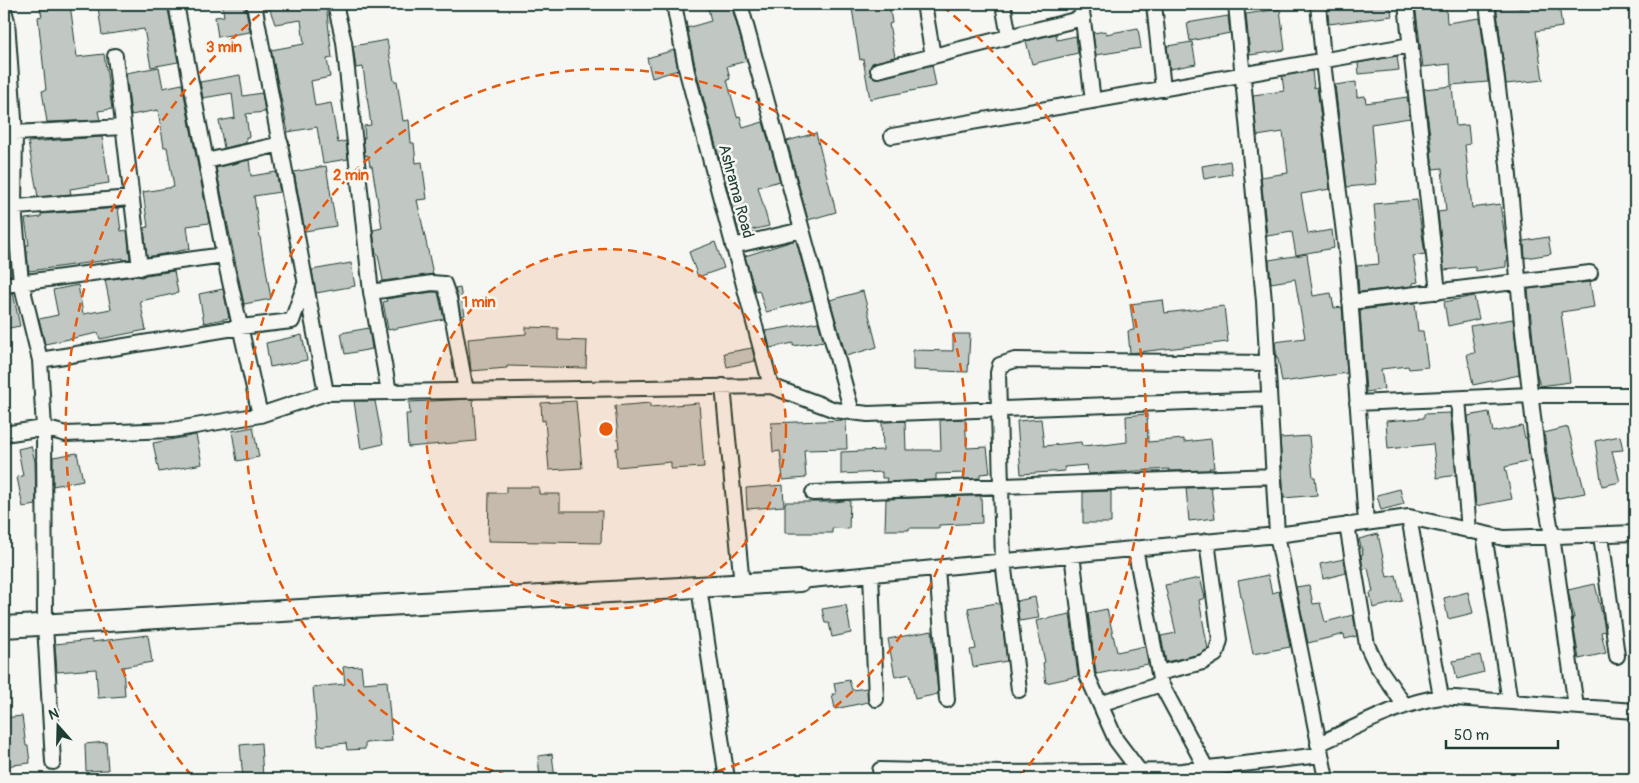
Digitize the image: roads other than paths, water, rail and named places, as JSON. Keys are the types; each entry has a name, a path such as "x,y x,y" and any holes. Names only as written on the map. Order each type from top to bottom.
{"street":[{"path":"176,4 224,255 260,415"},
{"path":"254,4 326,393"},
{"path":"335,4 344,42 371,292 389,392"},
{"name":"Ashrama Road","path":"674,4 687,72 770,386"},
{"path":"740,4 852,412"},
{"path":"924,4 933,56"},
{"path":"1003,4 1010,37"},
{"path":"1081,4 1093,101"},
{"path":"1154,4 1163,89"},
{"path":"1236,4 1264,301 1277,534 1326,779"},
{"path":"1318,4 1348,266 1366,523"},
{"path":"1406,4 1438,292"},
{"path":"1487,4 1508,165 1518,283 1537,451 1552,536 1576,707"},
{"path":"4,10 7,21 9,208 21,282 40,360 44,428 45,624 53,762"},
{"path":"878,70 1083,18"},
{"path":"892,136 1411,45"},
{"path":"115,56 140,268"},
{"path":"9,134 123,127"},
{"path":"206,161 281,144"},
{"path":"9,208 132,198"},
{"path":"734,246 802,230"},
{"path":"4,285 140,268 224,255"},
{"path":"1350,302 1590,273"},
{"path":"40,360 240,327 292,321 306,283"},
{"path":"371,292 432,283 444,284 466,391"},
{"path":"1019,690 1004,561 998,373 1000,365 1015,360 1267,363"},
{"path":"723,386 742,585"},
{"path":"4,434 44,428 66,434 172,430 260,415 326,393 770,386 835,410 868,414 1269,399"},
{"path":"1357,403 1530,395 1635,395"},
{"path":"1458,399 1469,531"},
{"path":"813,493 1274,476"},
{"path":"1408,517 1441,697"},
{"path":"4,627 800,581 1277,534 1408,517 1504,538 1635,534"},
{"path":"1347,525 1367,645 1376,664 1405,706"},
{"path":"1484,534 1510,702"},
{"path":"1601,535 1617,656"},
{"path":"1100,704 1202,662 1216,654 1220,640 1207,541"},
{"path":"1135,548 1160,678 1206,768"},
{"path":"1072,554 1086,674 1116,740 1140,772"},
{"path":"937,568 947,700"},
{"path":"871,574 876,698"},
{"path":"699,587 727,779"},
{"path":"880,770 1003,776 1113,776 1140,772 1182,775 1206,768 1320,749 1405,706 1441,697 1635,711 1635,717"}]}
